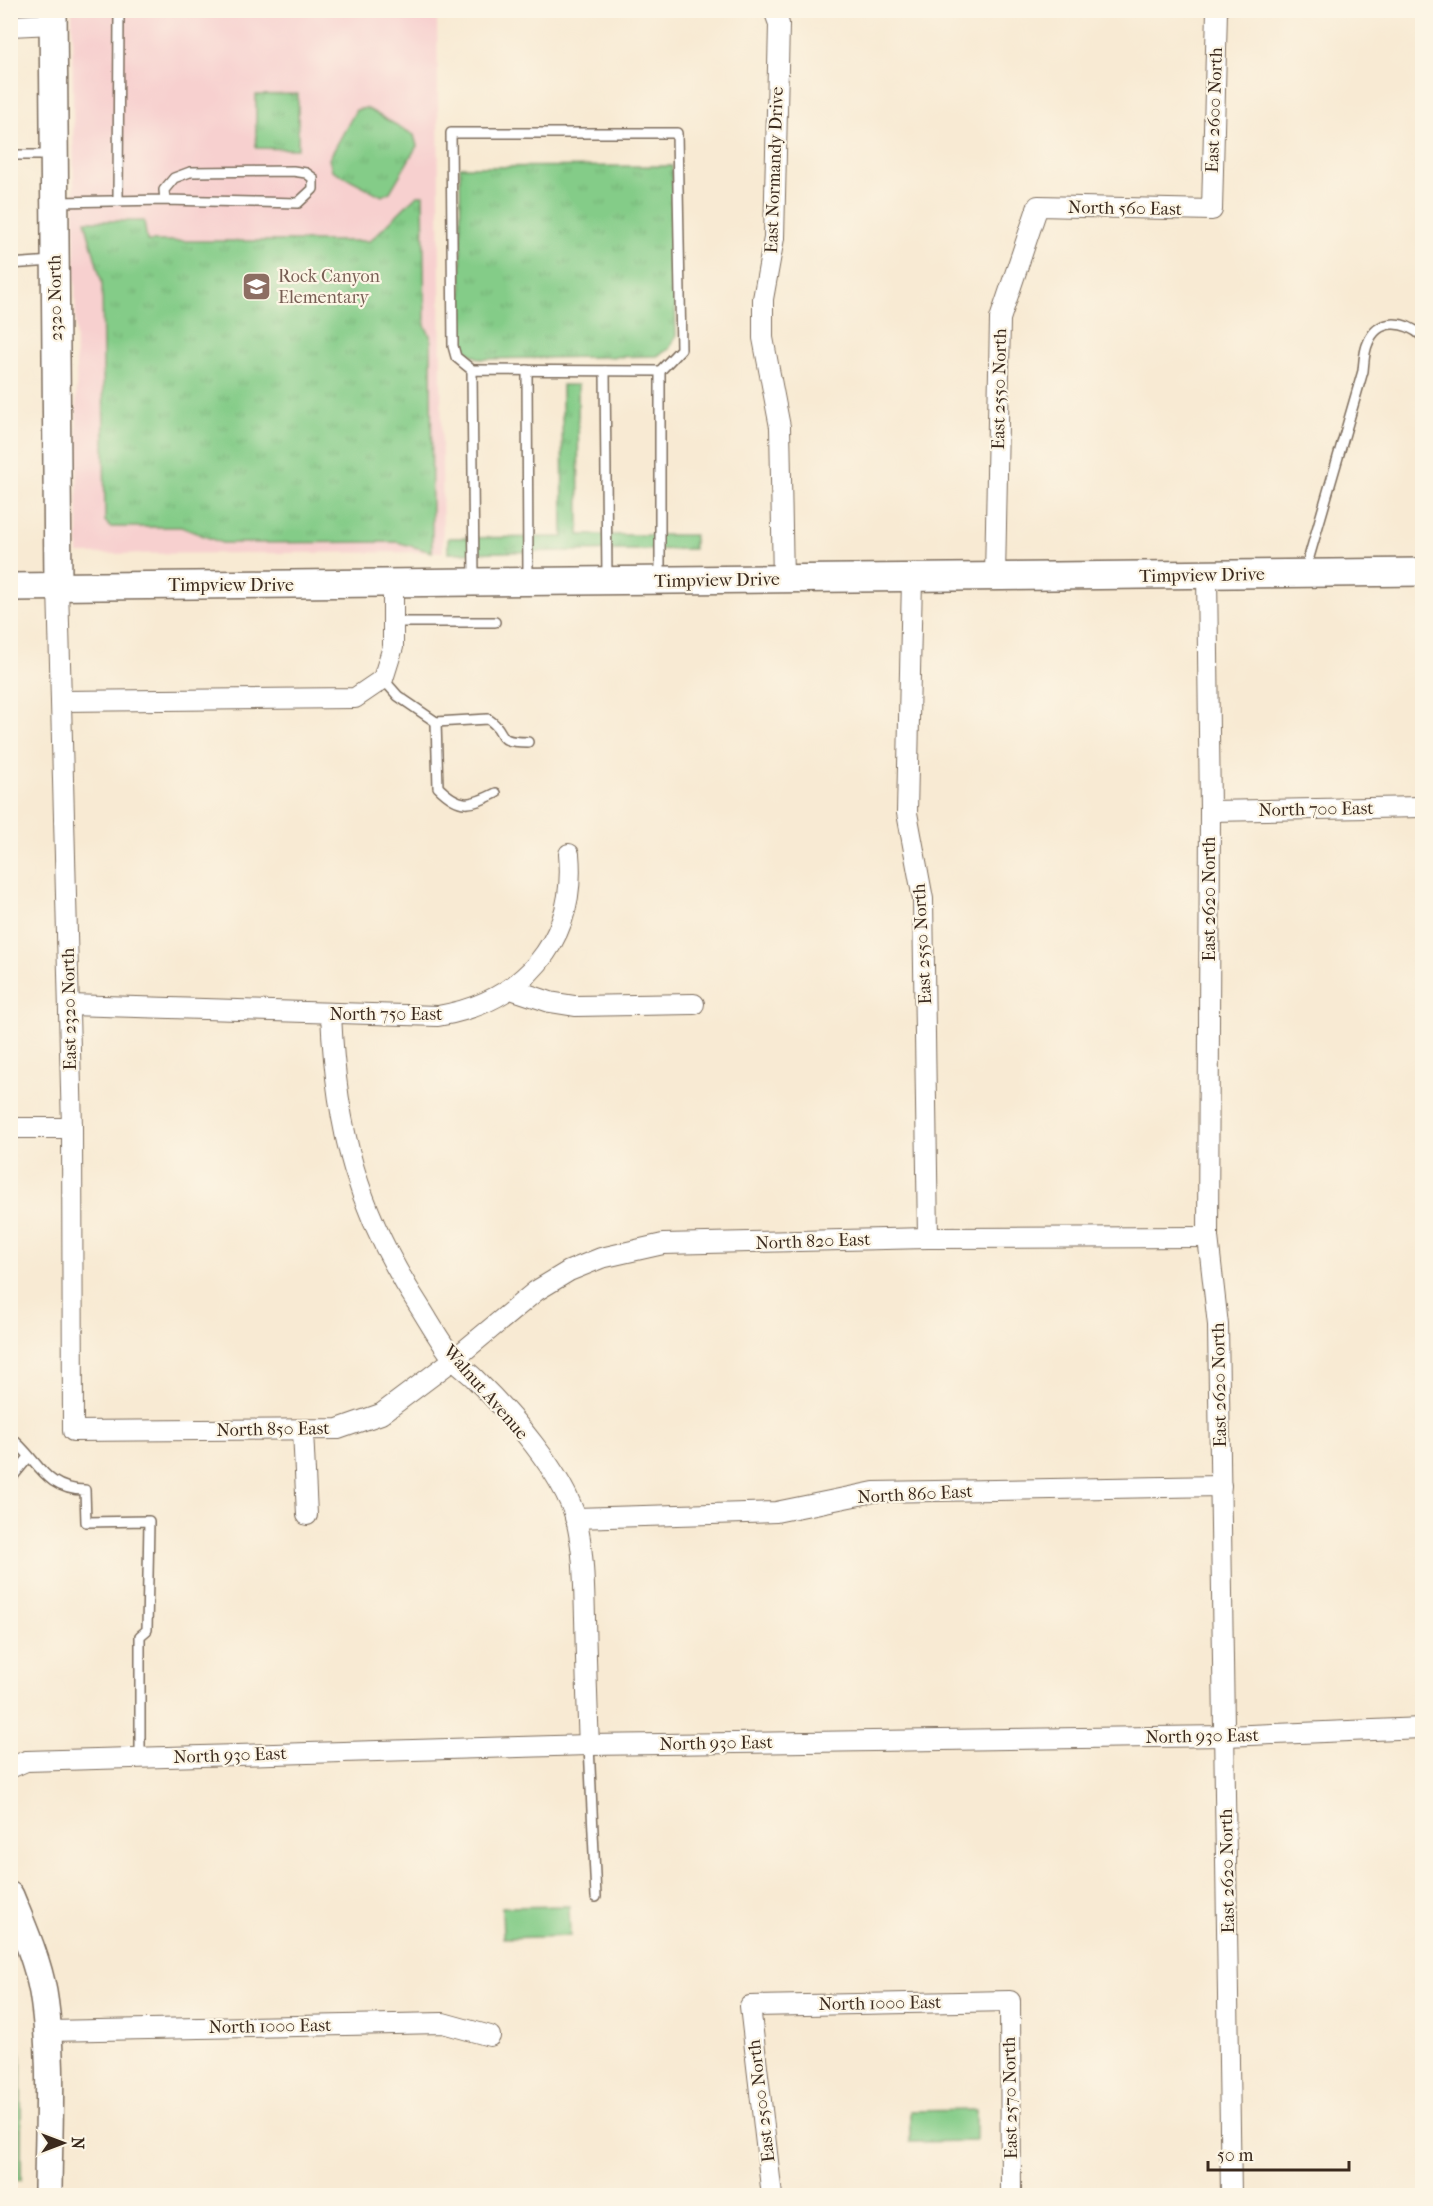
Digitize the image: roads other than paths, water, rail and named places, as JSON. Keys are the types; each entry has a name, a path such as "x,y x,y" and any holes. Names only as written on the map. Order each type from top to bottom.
{"street":[{"name":"East Normandy Drive","path":"774,10 779,24 774,238 763,299 763,328 780,428 783,580"},
{"name":"East 2600 North","path":"1212,210 1217,10"},
{"path":"10,26 53,17"},
{"name":"2320 North","path":"53,17 58,586"},
{"name":"North 560 East","path":"1038,206 1212,210"},
{"name":"East 2550 North","path":"995,578 1000,319 1038,206"},
{"name":"Timpview Drive","path":"10,586 1422,572"},
{"name":"East 2620 North","path":"1207,574 1210,811 1208,1237 1218,1325 1226,1736 1231,2196"},
{"name":"East 2550 North","path":"912,578 907,813 923,899 928,1238"},
{"path":"61,701 355,698 383,679 393,647 393,583"},
{"name":"East 2320 North","path":"58,586 72,1128 73,1431"},
{"name":"North 700 East","path":"1210,811 1422,807"},
{"name":"North 750 East","path":"69,1005 438,1016 480,1006 511,989 533,968 559,928 568,895 569,854"},
{"path":"511,989 549,1002 575,1006 694,1004"},
{"name":"Walnut Avenue","path":"331,1014 333,1059 342,1125 364,1204 400,1277 453,1360 477,1380 539,1452 559,1480 576,1518 584,1567 589,1745"},
{"path":"10,1128 72,1128"},
{"name":"North 820 East","path":"453,1360 536,1291 569,1271 600,1258 634,1248 663,1244 928,1238 1208,1237"},
{"name":"North 850 East","path":"73,1431 338,1428 381,1414 453,1360"},
{"path":"303,1430 308,1515"},
{"name":"North 860 East","path":"576,1518 776,1512 874,1492 1221,1486"},
{"name":"North 930 East","path":"10,1767 26,1761 589,1745 1226,1736 1422,1728"},
{"path":"10,1896 36,1962 48,2031 48,2196"},
{"name":"North 1000 East","path":"750,2006 1010,2001"},
{"name":"East 2570 North","path":"1010,2001 1011,2196"},
{"name":"East 2500 North","path":"750,2006 772,2196"},
{"name":"North 1000 East","path":"48,2031 443,2023 490,2036"}],"lane":[{"path":"118,201 119,10"},
{"path":"660,371 472,370 456,357 453,346 451,133 677,133 681,349 660,371 660,581"},
{"path":"10,155 54,154"},
{"path":"54,202 165,200 298,203 313,189 313,178 306,173 293,171 190,172 174,178 165,189 165,200"},
{"path":"10,264 55,260"},
{"path":"1305,574 1363,371 1367,343 1376,329 1392,323 1412,326 1422,336"},
{"path":"472,370 474,582"},
{"path":"527,370 528,582"},
{"path":"605,371 607,581"},
{"path":"393,622 495,621"},
{"path":"383,679 398,696 436,722 488,719 494,723 502,738 509,742 528,742"},
{"path":"436,722 438,787 458,802 468,805 496,793"},
{"path":"10,1437 28,1458 58,1486 85,1490 86,1522 148,1521 147,1630 140,1636 140,1758"},
{"path":"10,1480 28,1458"},
{"path":"589,1745 596,1897"}],"place":[{"name":"Rock Canyon Elementary","path":"257,286"}]}
